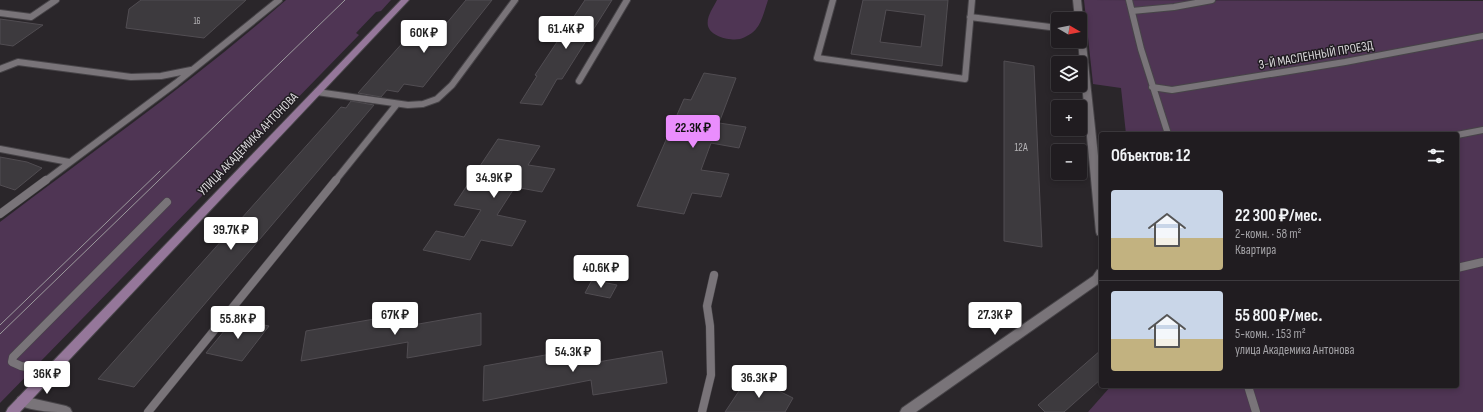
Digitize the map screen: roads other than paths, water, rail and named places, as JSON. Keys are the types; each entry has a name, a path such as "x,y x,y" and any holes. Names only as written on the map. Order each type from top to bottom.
{"main road":[{"name":"УЛИЦА АКАДЕМИКА АНТОНОВА","path":"12,412 405,0"}],"street":[{"path":"1077,0 1078,12"},
{"path":"1082,48 1099,213"},
{"path":"906,412 1099,276"},
{"path":"22,401 66,412"}],"lane":[{"path":"0,13 31,17 56,0"},
{"path":"0,214 193,69 279,0"},
{"path":"317,92 397,104 423,104 437,99 452,85 515,0"},
{"path":"579,81 627,0"},
{"path":"834,0 817,58 965,79 972,0"},
{"path":"1129,0 1152,87 1167,132"},
{"path":"1132,11 1174,7 1212,0"},
{"path":"970,17 1051,27"},
{"name":"3-Й МАСЛЕННЫЙ ПРОЕЗД","path":"1152,87 1172,90 1345,62 1483,36"},
{"path":"0,69 18,62 131,77 161,76 193,69"},
{"path":"148,412 397,104"},
{"path":"1459,135 1483,130"},
{"path":"0,150 70,162"},
{"path":"50,372 21,366 12,362 14,357 167,202"},
{"path":"1459,268 1483,262"},
{"path":"702,412 711,374 710,326 707,306 714,275"},
{"path":"1249,388 1256,412"}],"tram line":[{"path":"0,334 345,0"},
{"path":"0,325 160,171"}]}
